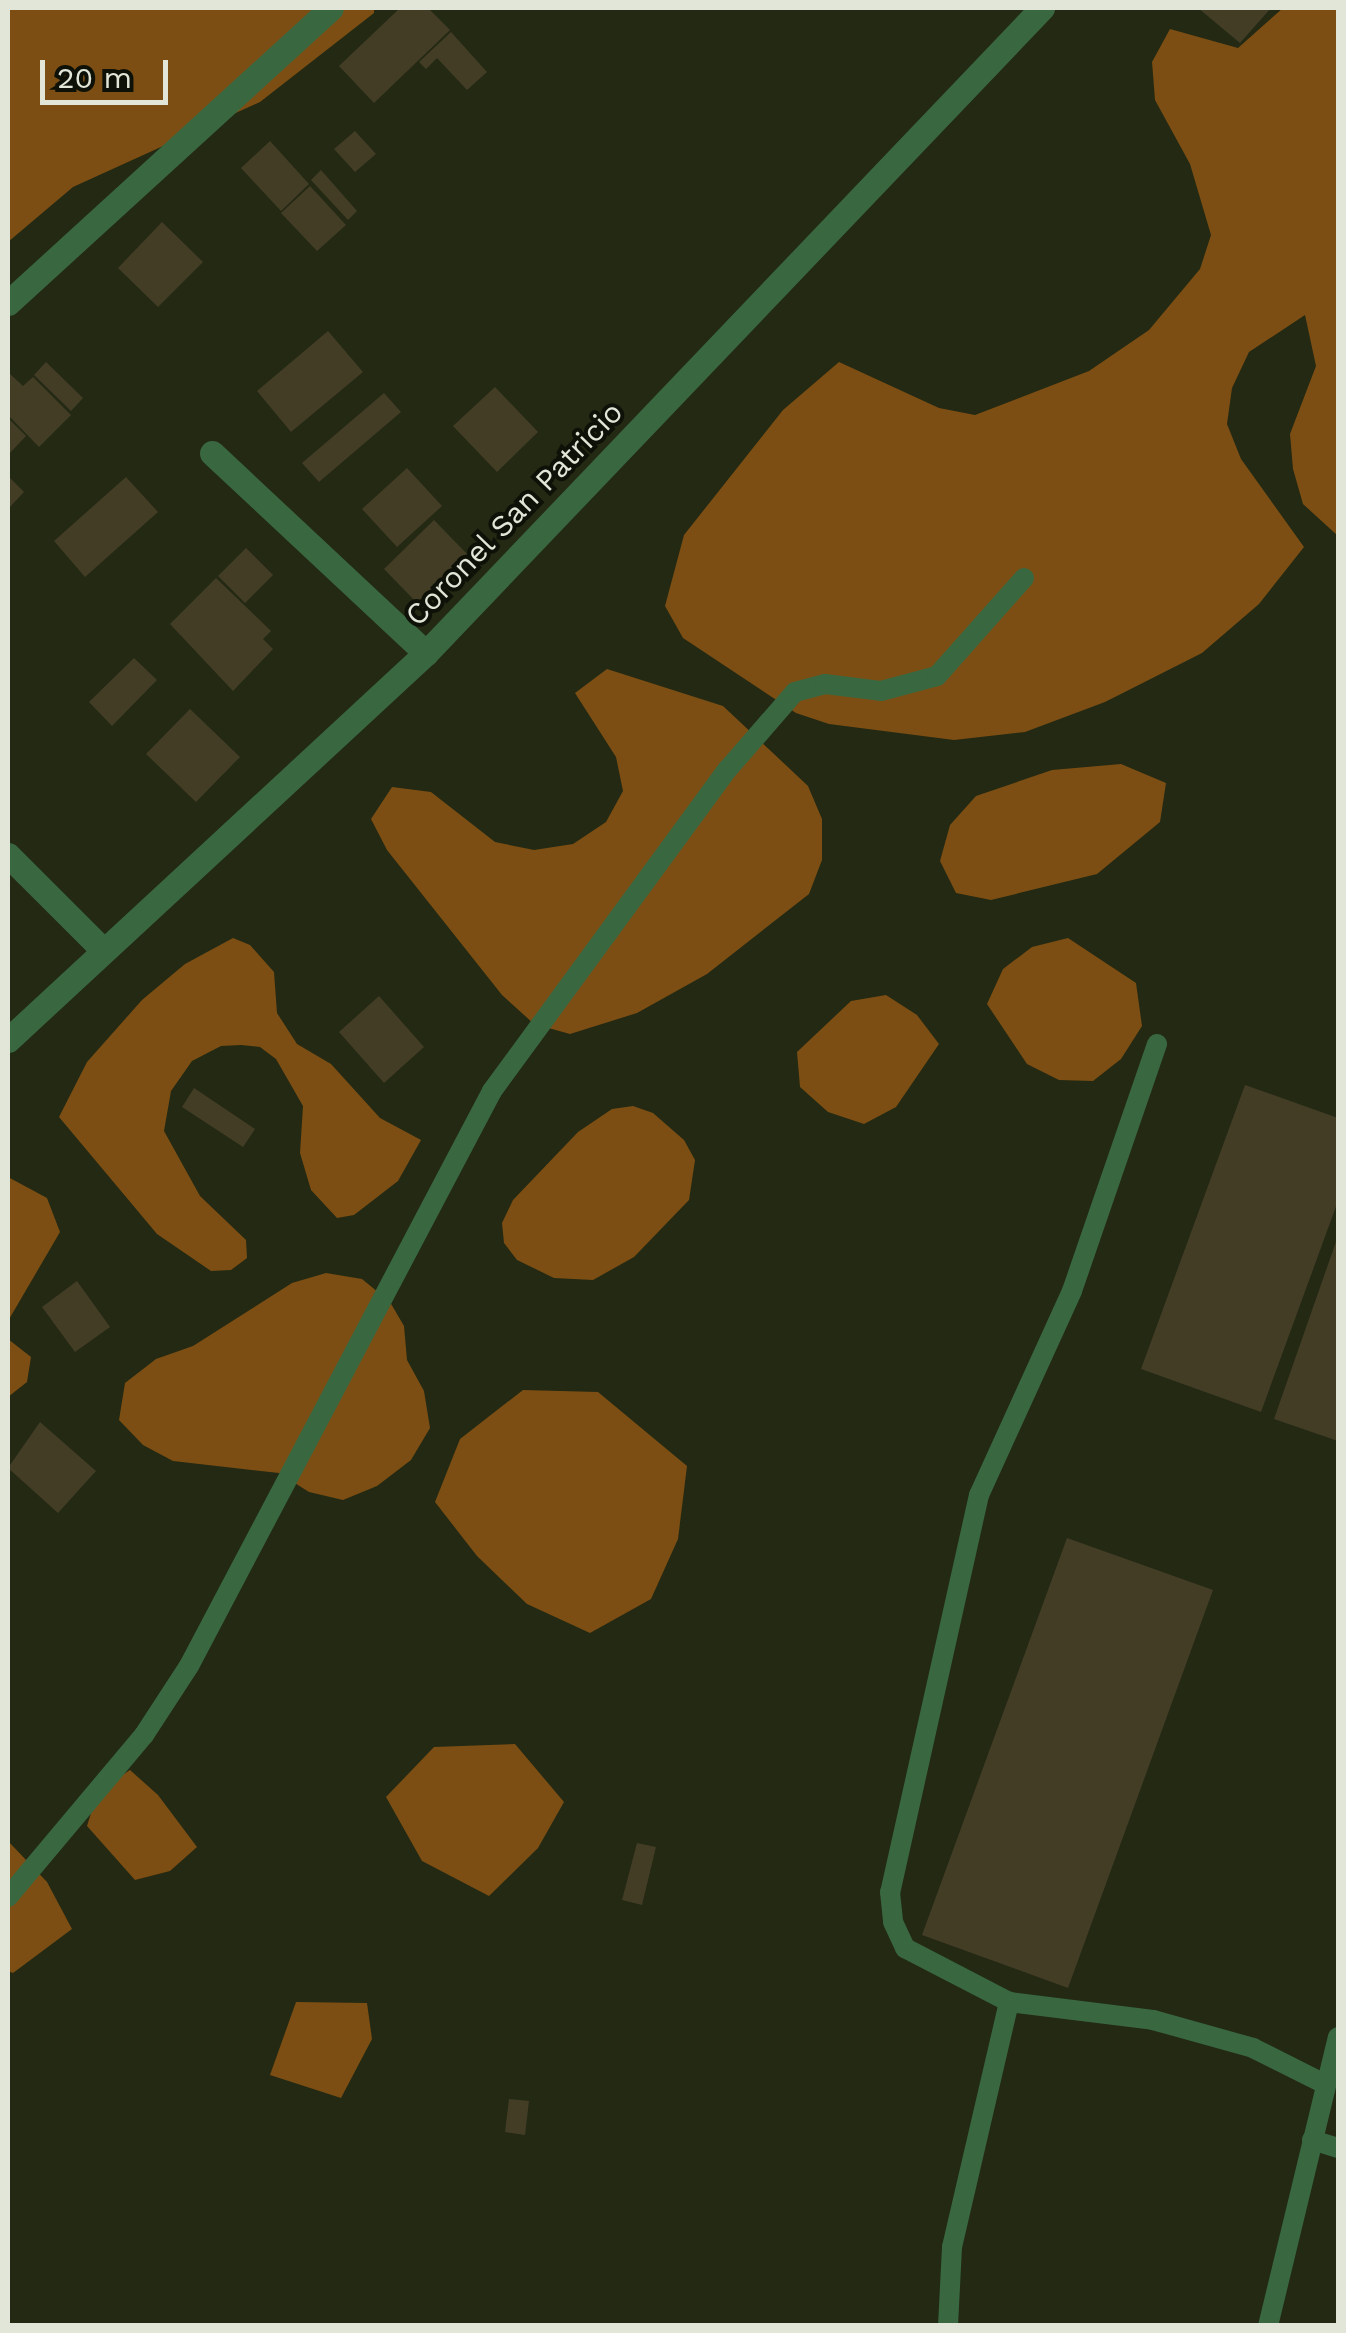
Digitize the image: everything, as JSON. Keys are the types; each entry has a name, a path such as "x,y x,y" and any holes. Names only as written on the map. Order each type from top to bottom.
{"street":[{"path":"8,304 332,8"},
{"name":"Coronel San Patricio","path":"8,1040 426,653 1042,8"},
{"path":"212,453 426,653"},
{"path":"8,855 103,950"}],"lane":[{"path":"8,1897 144,1735 189,1666 492,1092 728,769 796,692 825,684 880,691 938,676 1024,578"},
{"path":"1157,1044 1072,1291 979,1495 890,1892 904,1948 1010,2002 1152,2020 1253,2048 1325,2084"},
{"path":"948,2326 952,2247 1010,2002"},
{"path":"1268,2326 1338,2038"},
{"path":"1312,2140 1338,2148"}],"shaded area":[{"path":"8,8 374,8 374,13 260,102 73,187 8,242"},
{"path":"1283,8 1338,8 1338,536 1303,504 1293,469 1290,434 1316,366 1305,315 1249,352 1232,388 1227,424 1241,459 1304,547 1259,604 1202,653 1105,702 1025,732 954,740 829,724 796,713 683,638 665,606 684,535 783,410 839,362 939,408 975,415 1089,371 1149,330 1200,269 1211,235 1190,164 1155,100 1152,62 1170,29 1238,48"},
{"path":"607,669 723,706 808,786 822,819 822,860 809,894 707,974 637,1013 570,1034 534,1024 502,995 387,850 371,819 392,787 431,792 495,842 534,850 573,844 606,822 623,791 616,757 575,693"},
{"path":"1121,764 1166,783 1160,822 1097,874 991,900 956,893 940,861 950,825 976,796 1052,770"},
{"path":"233,938 250,945 274,972 277,1013 297,1044 331,1064 380,1118 421,1140 398,1181 354,1215 337,1218 311,1190 300,1153 303,1106 276,1059 260,1047 241,1045 221,1046 192,1061 171,1091 164,1131 200,1196 246,1240 247,1258 231,1270 211,1271 157,1234 59,1117 87,1062 142,1000 185,964"},
{"path":"1068,938 1136,983 1142,1026 1121,1059 1093,1081 1059,1080 1027,1064 987,1004 1003,969 1032,947"},
{"path":"886,995 917,1015 939,1044 896,1107 864,1124 828,1112 800,1087 797,1052 851,1001"},
{"path":"633,1106 653,1113 684,1140 695,1160 689,1200 634,1257 593,1280 554,1278 517,1260 504,1243 502,1223 513,1200 578,1132 612,1109"},
{"path":"8,1177 47,1198 60,1232 8,1321"},
{"path":"326,1273 362,1279 390,1302 404,1326 407,1360 424,1391 430,1428 411,1460 377,1486 343,1500 309,1492 279,1473 173,1461 143,1445 119,1420 125,1383 156,1359 193,1346 292,1283"},
{"path":"8,1339 31,1357 27,1382 8,1397"},
{"path":"523,1390 598,1392 687,1466 678,1539 651,1599 590,1633 527,1604 477,1556 435,1502 460,1439"},
{"path":"515,1744 564,1802 538,1848 489,1896 422,1861 386,1797 434,1747"},
{"path":"130,1770 158,1795 197,1847 170,1871 135,1880 87,1826 98,1791"},
{"path":"8,1841 47,1882 72,1929 13,1973 8,1971"},
{"path":"296,2002 367,2003 372,2039 341,2098 270,2075"}],"building":[{"path":"400,8 428,8 450,30 374,103 339,66"},
{"path":"1198,8 1271,8 1240,43"},
{"path":"451,32 487,72 467,90 437,58 426,69 419,62"},
{"path":"355,131 376,154 355,172 334,149"},
{"path":"270,141 309,184 281,211 241,168"},
{"path":"321,170 357,211 348,220 311,180"},
{"path":"310,186 346,225 317,251 281,213"},
{"path":"162,222 203,262 158,307 118,268"},
{"path":"328,331 363,372 291,432 257,391"},
{"path":"46,362 83,398 71,411 34,375"},
{"path":"9,373 23,386 33,377 71,415 39,447 8,415"},
{"path":"495,387 538,432 497,472 453,426"},
{"path":"384,393 401,412 319,482 302,463"},
{"path":"8,418 26,436 8,455"},
{"path":"407,468 442,506 397,547 362,509"},
{"path":"8,476 24,492 8,509"},
{"path":"126,477 158,512 85,577 54,541"},
{"path":"434,520 467,554 417,603 384,569"},
{"path":"246,548 273,575 245,603 218,576"},
{"path":"216,578 271,631 263,639 273,649 233,691 170,624"},
{"path":"134,658 157,680 112,726 89,702"},
{"path":"190,709 240,757 196,802 146,754"},
{"path":"379,996 424,1047 384,1083 339,1032"},
{"path":"1245,1085 1338,1118 1338,1201 1261,1412 1141,1369"},
{"path":"194,1088 255,1129 243,1147 182,1107"},
{"path":"1338,1236 1338,1441 1274,1419"},
{"path":"77,1281 110,1327 75,1352 42,1307"},
{"path":"40,1422 96,1471 58,1513 8,1468"},
{"path":"1067,1538 1213,1590 1068,1988 922,1935"},
{"path":"637,1843 656,1847 642,1905 622,1900"},
{"path":"509,2099 529,2101 525,2135 505,2132"}]}
